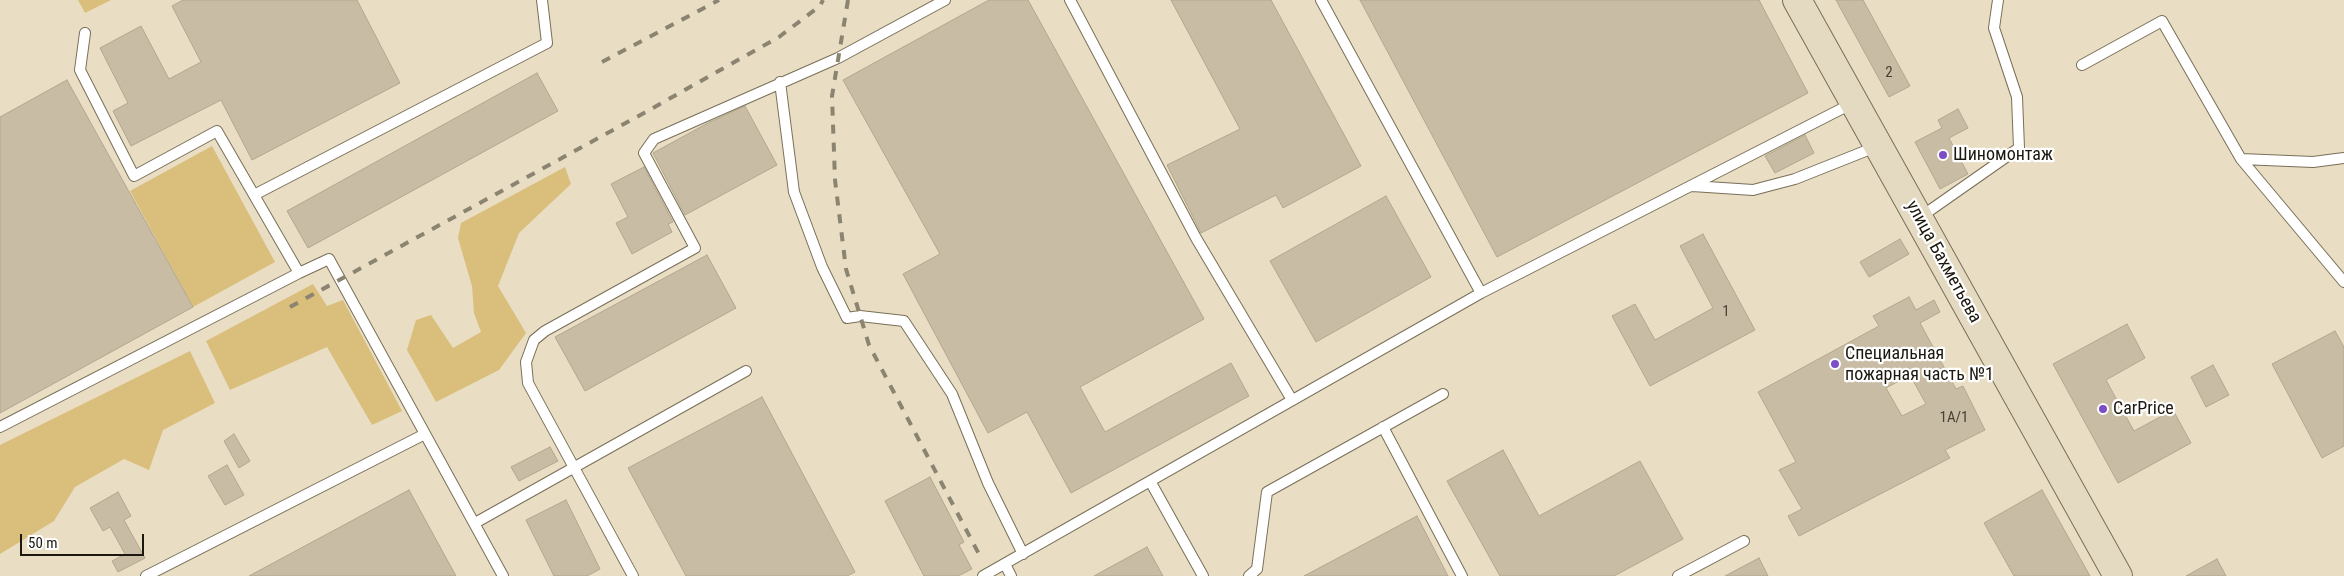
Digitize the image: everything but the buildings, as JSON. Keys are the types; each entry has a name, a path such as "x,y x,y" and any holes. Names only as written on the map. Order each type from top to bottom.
{"street":[{"name":"улица Бахметьева","path":"1797,0 2118,576"}],"lane":[{"path":"254,196 548,43 542,0"},
{"path":"633,576 528,383 526,362 534,340 545,331 695,248 644,154 654,139 838,58 946,0"},
{"path":"1070,0 1196,238 1292,400"},
{"path":"1321,0 1481,293"},
{"path":"1919,218 2019,148 2018,97 1994,28 1998,0"},
{"path":"2082,65 2162,21 2240,160 2344,282"},
{"path":"85,33 80,70 134,176 217,131 299,273"},
{"path":"780,82 794,192 822,267 847,318 860,316 904,321 952,394 988,483 1023,554"},
{"path":"983,576 1481,293 1854,102"},
{"path":"1692,186 1753,190 1795,179 1878,146"},
{"path":"2240,160 2313,162 2344,158"},
{"path":"0,427 329,258 503,576"},
{"path":"475,523 746,371"},
{"path":"1249,576 1257,569 1267,492 1443,394"},
{"path":"1383,427 1462,576"},
{"path":"146,576 425,434"},
{"path":"1150,480 1203,576"},
{"path":"1678,576 1744,542"},
{"path":"1005,564 1011,576"}],"shaded area":[{"path":"78,0 111,0 85,13"},
{"path":"212,146 275,262 193,307 130,191"},
{"path":"565,167 571,184 519,233 498,286 526,333 499,370 436,402 407,350 416,320 431,315 453,348 481,332 474,313 472,286 458,238 461,223"},
{"path":"313,284 327,306 343,300 402,411 372,425 327,347 230,390 206,341"},
{"path":"190,351 215,403 163,430 149,470 124,459 75,487 54,521 0,554 0,445"}],"railway":[{"path":"602,62 719,0"},
{"path":"290,307 779,37 820,6 823,0"},
{"path":"848,0 832,96 835,180 846,269 869,345 981,558"}],"place":[{"name":"Шиномонтаж","path":"1943,155"},
{"name":"Специальная пожарная часть №1","path":"1835,364"},
{"name":"CarPrice","path":"2103,409"}]}
